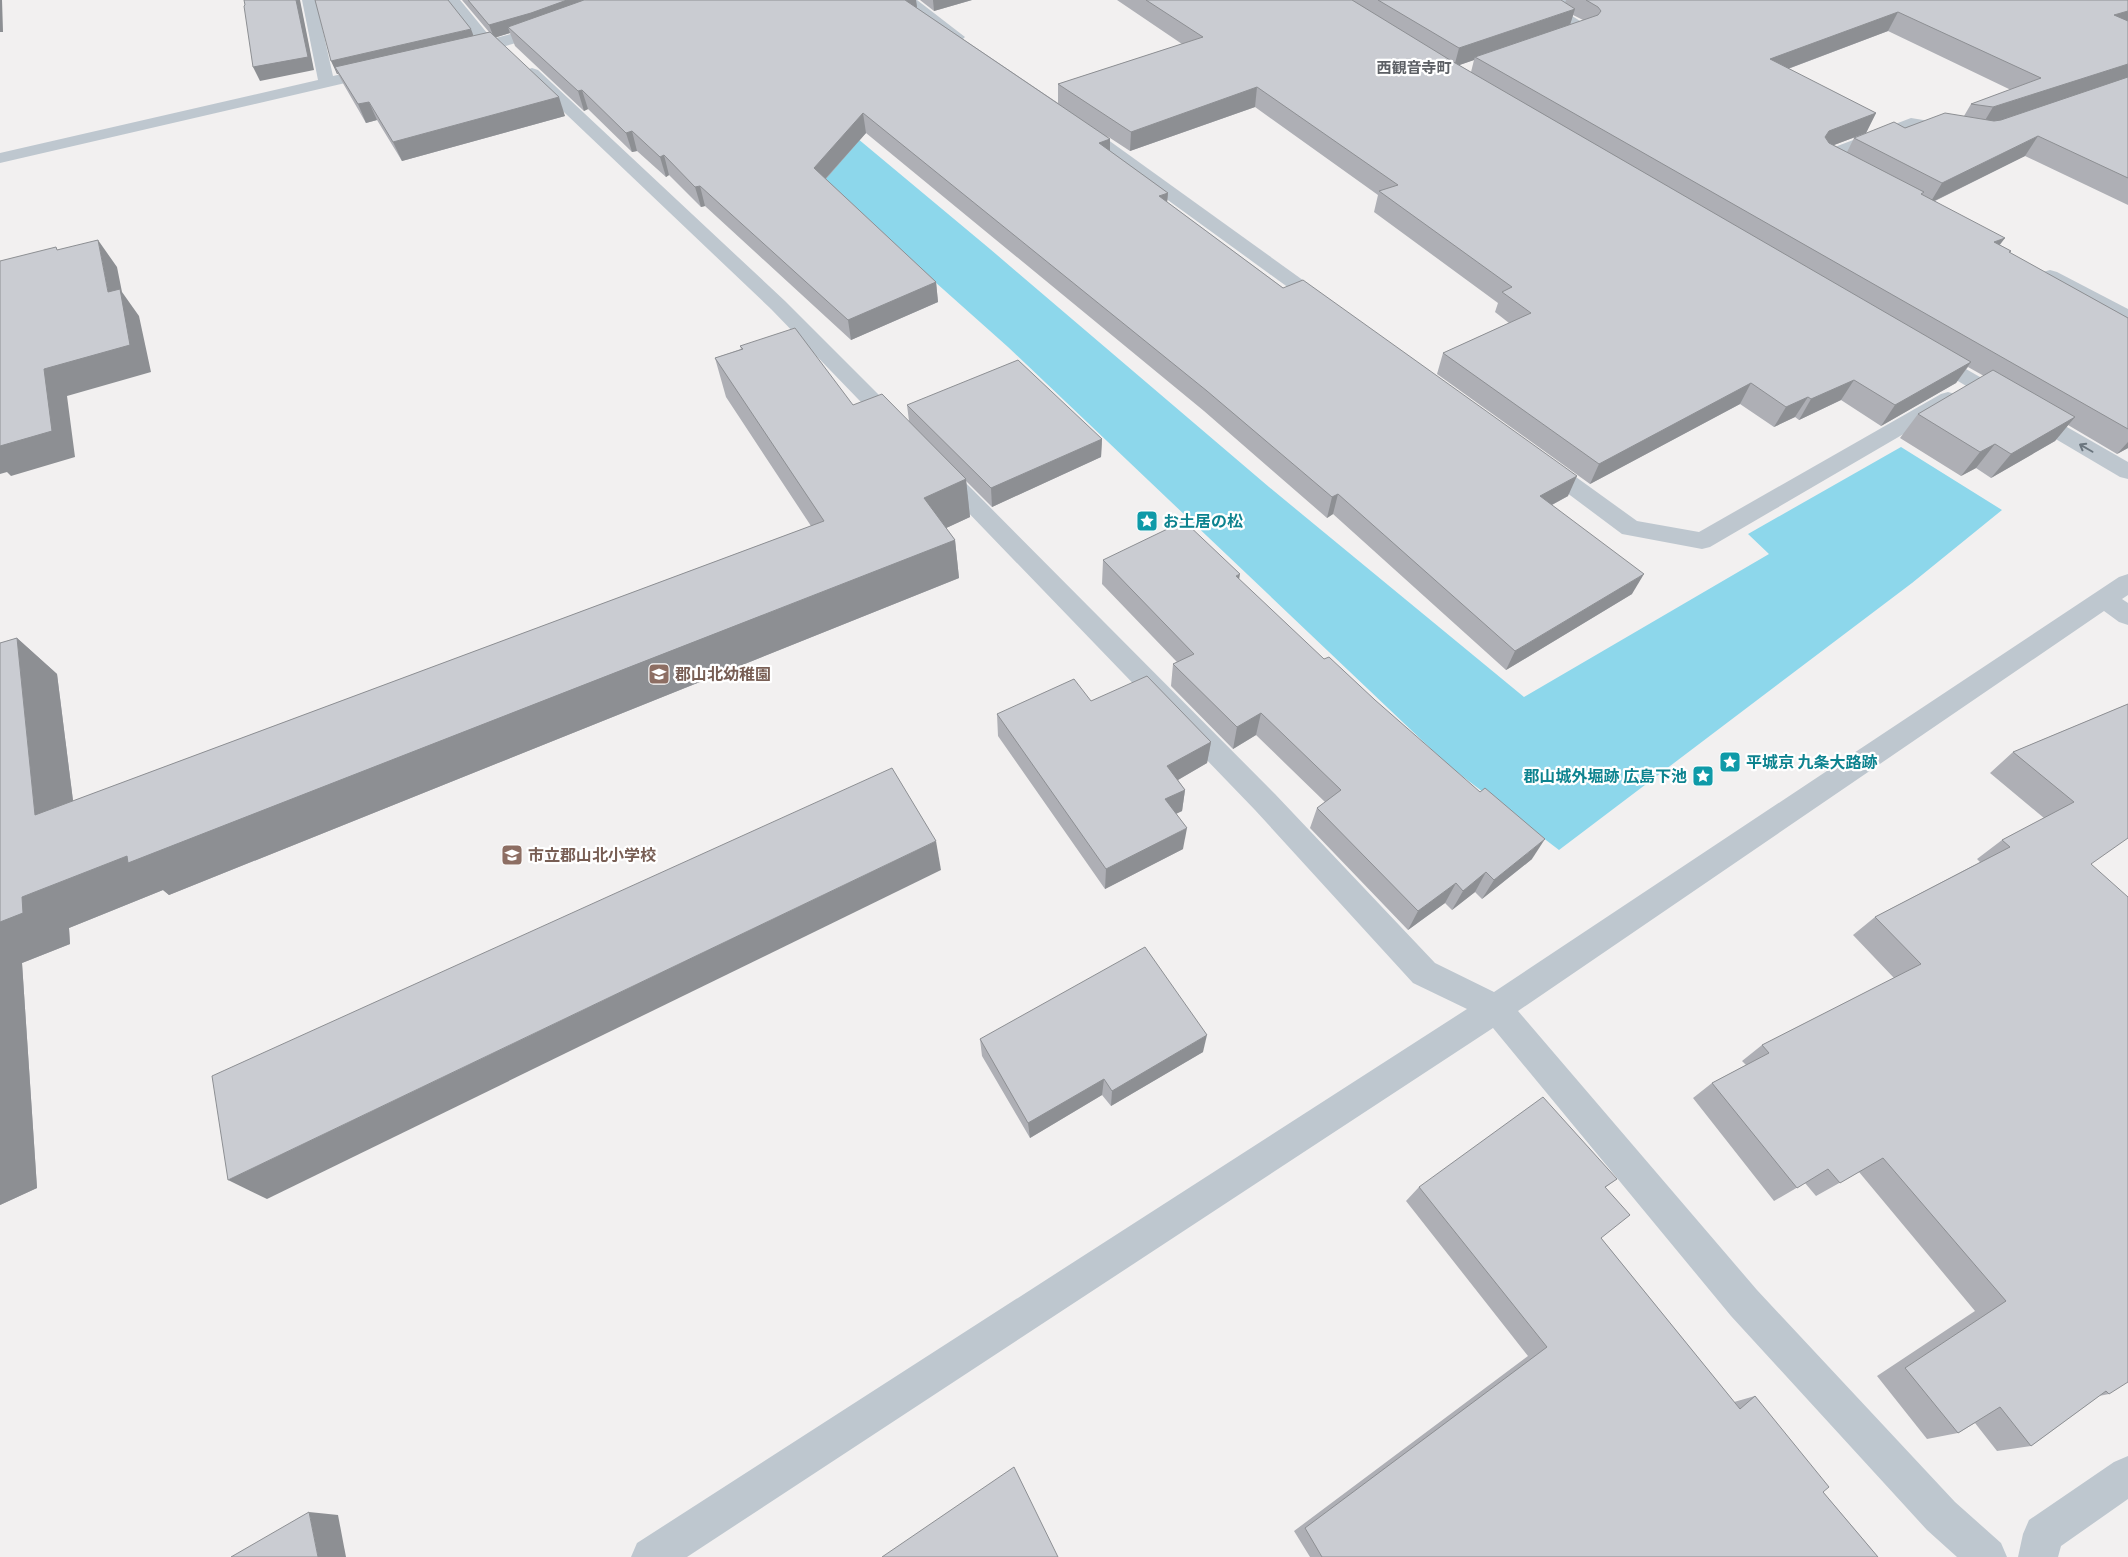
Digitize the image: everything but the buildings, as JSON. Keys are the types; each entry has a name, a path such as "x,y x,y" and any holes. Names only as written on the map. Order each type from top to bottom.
{"street":[{"path":"309,0 327,83"},
{"path":"452,0 494,44 778,304 1266,802 1424,973 1496,1008 1744,1303 1941,1516 1987,1557"},
{"path":"908,0 969,46"},
{"path":"1547,43 1585,30 1547,7 1571,0"},
{"path":"451,54 559,25"},
{"path":"0,158 394,67"},
{"path":"1061,116 1095,137 1343,318"},
{"path":"1860,175 1825,157 1911,123 1973,133"},
{"path":"2033,267 2128,317"},
{"path":"1915,348 2128,472"},
{"path":"1526,452 1630,528 1702,541 1975,383"},
{"path":"651,1557 1496,1008 2120,599"},
{"path":"2038,1557 2042,1534 2128,1476"}],"water":[{"path":"809,98 990,249 1269,487 1524,697 1769,554 1748,534 1901,447 2002,510 1912,583 1559,850 1449,766 1008,347 815,175"}],"place":[{"name":"お土居の松","path":"1147,521"},
{"name":"郡山北幼稚園","path":"659,674"},
{"name":"平城京 九条大路跡","path":"1730,762"},
{"name":"郡山城外堀跡 広島下池","path":"1703,776"},
{"name":"市立郡山北小学校","path":"512,855"}],"district":[{"name":"西観音寺町","path":"1414,67"}]}
